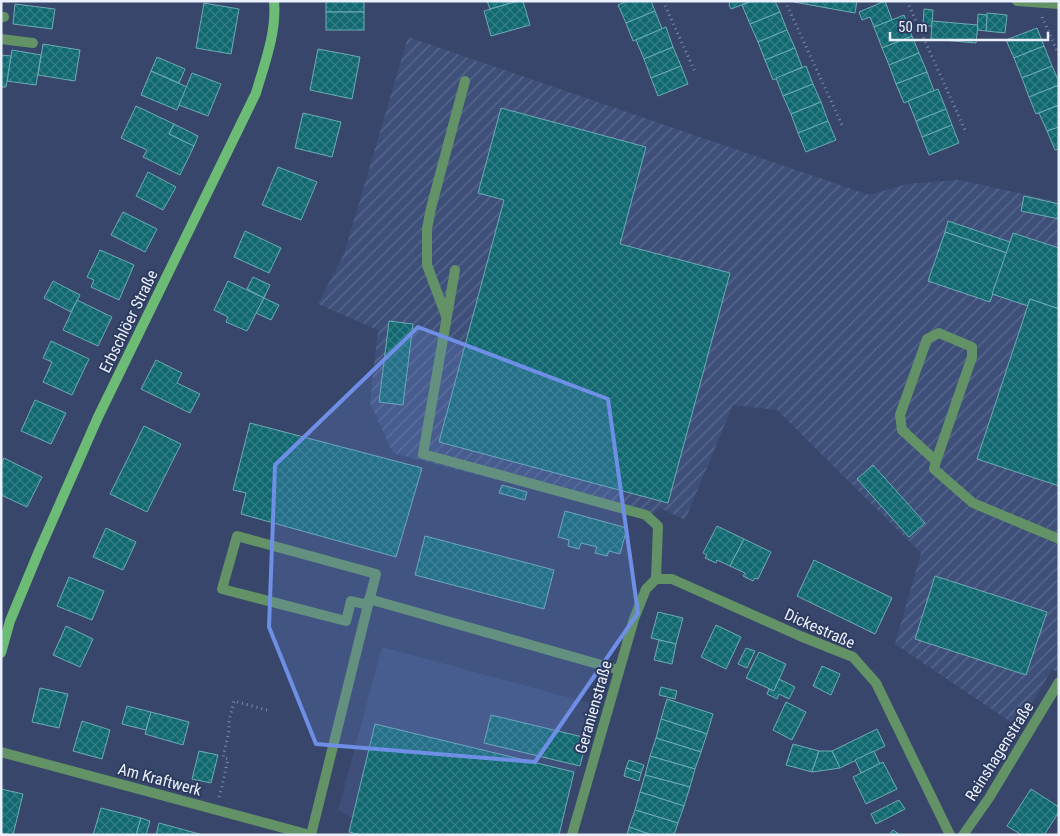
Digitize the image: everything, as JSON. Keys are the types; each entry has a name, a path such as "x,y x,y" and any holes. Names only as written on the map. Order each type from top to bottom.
{"street":[{"name":"Erbschlöer Straße","path":"1,653 6,619 98,418 256,93 270,45 275,9 274,1"},
{"path":"1018,1 1059,4"},
{"path":"1,39 33,43"},
{"path":"446,317 427,265 427,229 465,81"},
{"path":"455,270 423,454 646,515 658,526 656,579"},
{"path":"936,461 902,430 900,415 927,339 939,333 972,347 972,357 934,469 973,503 1059,540"},
{"path":"311,835 369,602 376,574 237,536 222,589 346,621 351,601 369,602 619,670"},
{"name":"Geranienstraße","path":"572,835 634,619 646,589 656,579"},
{"name":"Dickestraße","path":"656,579 672,579 800,636 853,657 876,683 950,835"},
{"name":"Reinshagenstraße","path":"963,835 989,798 1059,682"},
{"name":"Am Kraftwerk","path":"1,752 311,835"}],"path":[{"path":"663,1 696,74"},
{"path":"785,1 842,128"},
{"path":"907,1 965,130"},
{"path":"1036,3 1059,55"},
{"path":"216,809 228,759 223,757 234,701 267,710"}],"highlighted area":[{"path":"418,327 608,399 638,613 535,762 316,744 269,627 275,465"}],"shaded area":[{"path":"408,37 869,195 907,184 959,180 1059,202 1059,672 1052,669 1018,727 895,644 921,553 777,410 733,405 685,520 660,508 647,519 393,453 370,403 378,330 318,304 344,254"},
{"path":"382,647 597,705 555,835 370,828 338,810"}],"building":[{"path":"326,1 364,1 364,12 326,12"},
{"path":"487,1 518,1 490,9"},
{"path":"523,1 530,25 491,36 484,11"},
{"path":"627,1 651,1 655,11 626,23 618,5"},
{"path":"730,1 752,1 731,9"},
{"path":"752,1 775,1 780,12 750,24 742,5"},
{"path":"794,1 857,1 855,13"},
{"path":"885,1 892,20 874,27 870,17 862,20 859,12"},
{"path":"204,3 239,9 231,54 196,48"},
{"path":"15,4 55,9 52,29 13,24"},
{"path":"924,9 933,10 932,26 923,26"},
{"path":"655,11 662,29 633,41 626,23"},
{"path":"326,12 364,12 364,30 326,30"},
{"path":"780,12 787,30 758,42 750,24"},
{"path":"987,13 1007,15 1005,33 986,31"},
{"path":"978,14 987,15 986,31 977,30"},
{"path":"904,15 912,36 882,48 874,27"},
{"path":"932,21 978,25 976,43 931,39"},
{"path":"666,27 673,47 644,59 636,40"},
{"path":"1037,28 1044,46 1014,58 1006,40"},
{"path":"787,30 795,48 765,60 758,42"},
{"path":"912,36 919,53 889,65 882,48"},
{"path":"43,44 80,50 75,81 38,75"},
{"path":"1044,46 1052,66 1022,78 1014,58"},
{"path":"673,47 681,66 651,78 644,59"},
{"path":"795,48 802,67 773,80 765,60"},
{"path":"318,49 360,57 352,99 310,90"},
{"path":"12,50 41,55 36,85 7,81"},
{"path":"919,53 927,72 896,84 889,65"},
{"path":"1,55 11,56 6,87 1,87"},
{"path":"157,57 185,69 179,83 151,71"},
{"path":"681,66 688,84 658,96 651,78"},
{"path":"806,66 813,84 783,96 776,78"},
{"path":"1052,66 1059,85 1029,97 1022,78"},
{"path":"151,71 187,87 177,110 141,95"},
{"path":"927,72 934,91 904,103 896,84"},
{"path":"192,73 221,84 208,116 179,105"},
{"path":"813,84 821,102 791,114 783,96"},
{"path":"1059,85 1059,105 1036,114 1029,97"},
{"path":"938,89 946,109 916,121 908,101"},
{"path":"821,102 828,121 798,133 791,114"},
{"path":"1059,105 1059,127 1047,131 1039,113"},
{"path":"136,106 174,124 169,134 194,146 180,175 143,157 147,150 121,138"},
{"path":"501,108 646,147 620,244 730,273 668,503 439,442 504,200 478,193"},
{"path":"946,109 952,125 922,137 916,121"},
{"path":"303,113 341,122 332,157 295,148"},
{"path":"828,121 836,140 806,152 798,133"},
{"path":"174,124 198,136 194,146 169,134"},
{"path":"952,125 959,143 929,155 922,137"},
{"path":"1059,127 1059,149 1055,150 1047,131"},
{"path":"278,167 317,182 301,220 262,205"},
{"path":"148,172 176,187 163,210 136,196"},
{"path":"1024,196 1059,204 1059,219 1021,211"},
{"path":"123,212 157,229 145,252 111,235"},
{"path":"948,221 1010,242 1007,253 945,232"},
{"path":"245,231 281,248 269,273 234,257"},
{"path":"945,232 1007,253 990,302 928,281"},
{"path":"1013,233 1059,248 1059,309 1030,299 1028,306 992,294"},
{"path":"100,250 134,265 119,300 91,287 94,280 87,277"},
{"path":"253,277 270,285 264,298 247,289"},
{"path":"53,281 80,295 71,312 44,298"},
{"path":"228,281 264,298 247,331 226,322 228,317 214,310"},
{"path":"264,298 279,305 271,320 256,313"},
{"path":"1030,299 1059,309 1059,486 977,459"},
{"path":"77,300 112,317 98,346 63,330"},
{"path":"389,321 413,324 403,405 379,402"},
{"path":"51,341 89,359 72,395 43,382 52,362 43,358"},
{"path":"156,360 182,373 177,383 200,394 190,413 141,389"},
{"path":"35,400 66,413 51,444 21,431"},
{"path":"250,423 422,468 396,557 241,514 246,493 233,490"},
{"path":"144,426 181,444 147,512 110,494"},
{"path":"4,458 42,477 27,507 1,495 1,465"},
{"path":"873,465 925,523 909,537 857,479"},
{"path":"502,485 527,492 525,500 499,493"},
{"path":"565,511 627,528 620,554 609,551 607,556 595,553 597,547 581,543 579,549 568,546 569,540 558,537"},
{"path":"717,526 744,539 730,566 717,560 716,563 705,558 707,555 703,553"},
{"path":"106,528 136,542 123,570 93,557"},
{"path":"425,536 554,570 544,609 415,575"},
{"path":"744,539 771,552 758,579 755,578 753,581 743,576 745,573 730,566"},
{"path":"814,560 892,598 875,634 797,596"},
{"path":"935,576 1047,612 1026,675 915,639"},
{"path":"69,577 104,591 92,620 57,606"},
{"path":"658,612 683,618 676,644 651,638"},
{"path":"716,625 741,637 726,669 701,657"},
{"path":"66,626 93,639 80,667 53,655"},
{"path":"659,640 676,644 672,664 654,660"},
{"path":"746,648 755,651 747,668 738,664"},
{"path":"759,652 786,664 774,691 746,678"},
{"path":"822,666 840,674 831,695 813,686"},
{"path":"779,679 795,687 789,699 779,694 777,699 767,694 769,689 774,691"},
{"path":"661,687 677,691 675,699 659,695"},
{"path":"40,688 68,694 59,728 32,722"},
{"path":"667,699 713,714 707,734 661,719"},
{"path":"786,702 806,712 792,740 773,730"},
{"path":"127,706 151,712 146,730 122,724"},
{"path":"151,712 189,722 183,745 145,734"},
{"path":"491,715 587,738 580,766 484,743"},
{"path":"661,719 707,734 701,752 656,738"},
{"path":"82,721 110,730 102,759 73,751"},
{"path":"375,724 574,772 559,835 361,835 349,832"},
{"path":"877,729 885,746 840,768 832,751"},
{"path":"656,738 701,752 695,769 650,756"},
{"path":"793,744 819,751 812,772 786,765"},
{"path":"199,751 218,755 211,783 192,779"},
{"path":"819,751 832,751 840,768 812,772"},
{"path":"874,751 880,764 861,773 855,760"},
{"path":"650,756 695,769 690,787 645,775"},
{"path":"629,760 644,765 641,773 626,768"},
{"path":"883,762 897,789 866,804 853,777"},
{"path":"626,768 641,773 639,781 624,776"},
{"path":"645,775 690,787 684,806 640,792"},
{"path":"1,789 23,794 13,835 1,833"},
{"path":"1031,789 1059,807 1059,812 1044,835 1022,835 1007,826"},
{"path":"640,792 684,806 678,823 635,810"},
{"path":"899,800 905,809 876,824 871,814"},
{"path":"101,808 141,818 136,835 93,835"},
{"path":"635,810 678,823 674,835 652,835 629,827"},
{"path":"141,818 150,821 146,835 136,835"},
{"path":"159,823 203,835 156,835"},
{"path":"629,827 652,835 627,835"},
{"path":"893,830 900,835 889,835"}]}
